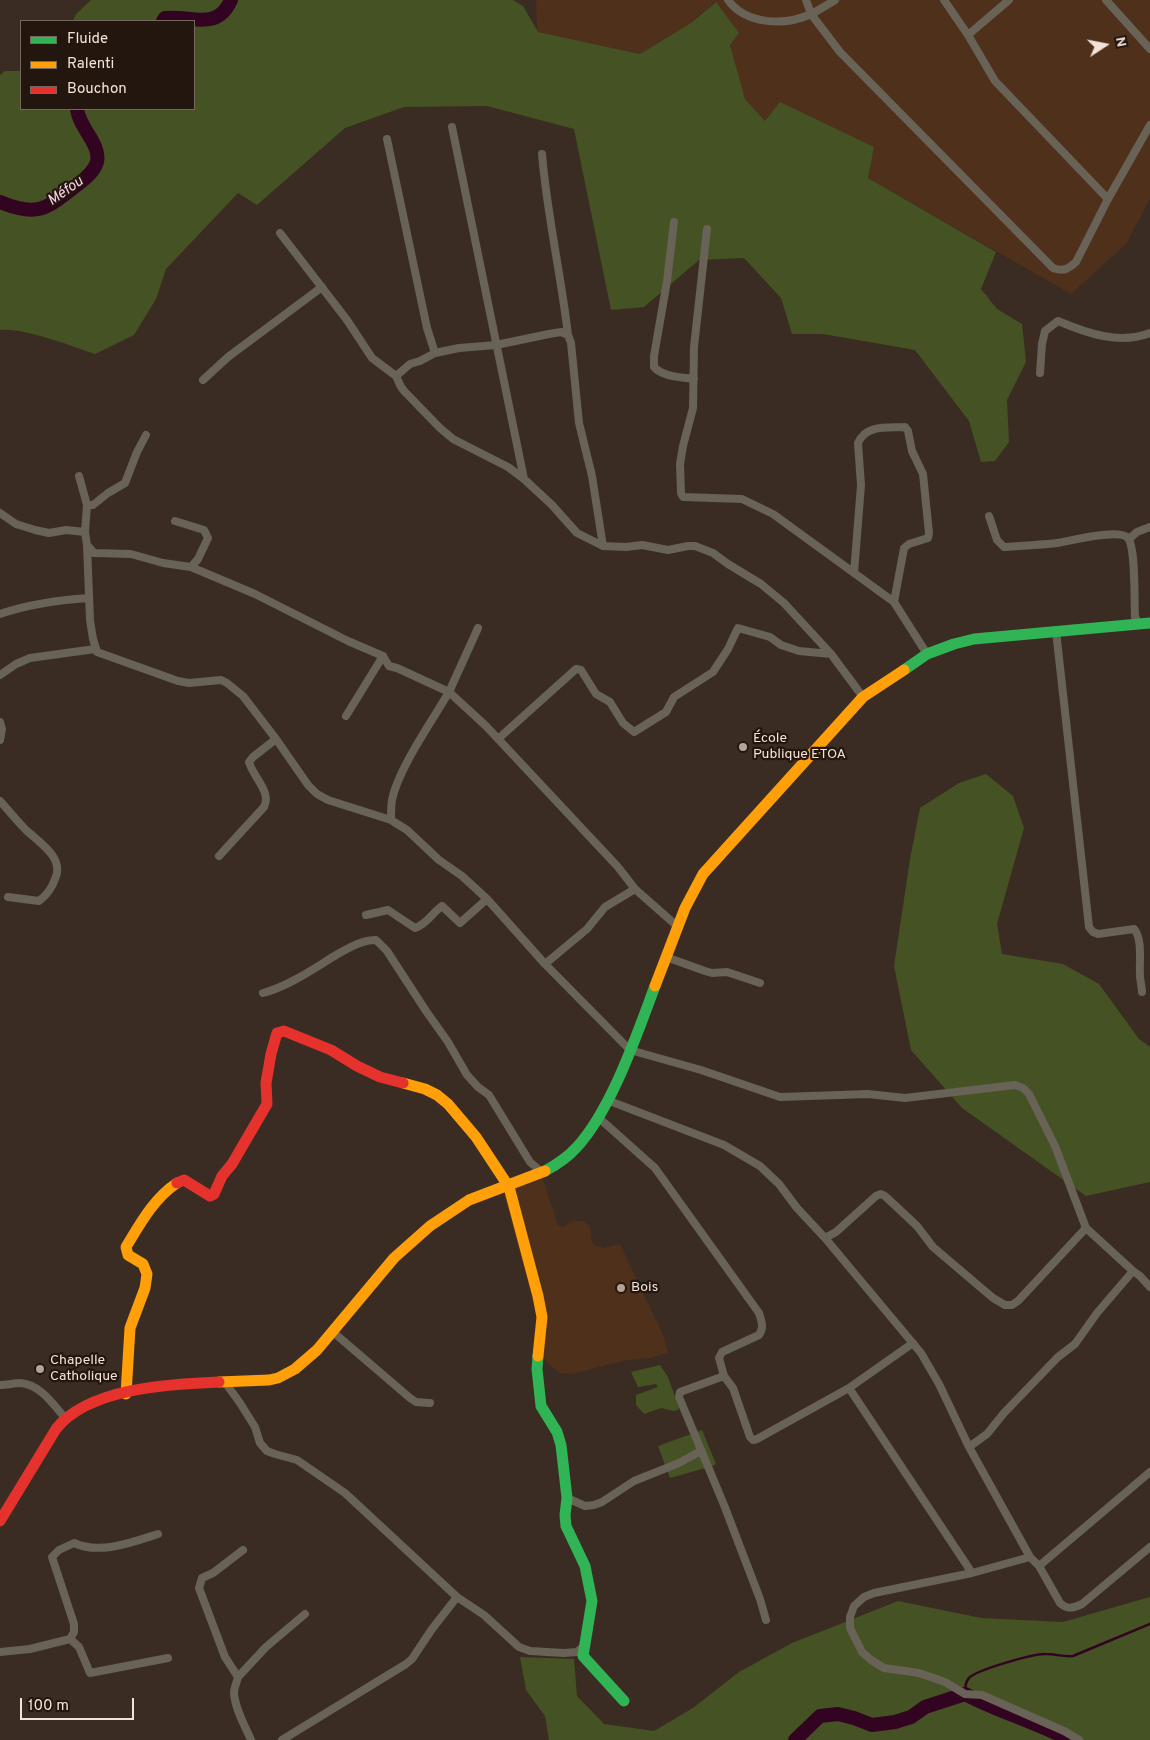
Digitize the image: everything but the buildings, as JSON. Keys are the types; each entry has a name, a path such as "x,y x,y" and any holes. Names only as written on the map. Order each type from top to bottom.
{"street":[{"path":"728,0 736,10 755,19 781,22 811,14 835,0"},
{"path":"806,0 811,14 840,52 1053,268 1061,271 1068,269 1076,262 1108,199 1150,125"},
{"path":"944,0 968,35 995,81 1108,199"},
{"path":"968,35 1009,0"},
{"path":"1106,0 1150,49"},
{"path":"452,127 524,480"},
{"path":"386,140 427,328 435,353"},
{"path":"542,154 552,237 563,293 568,335 571,343 579,423 592,476 603,546"},
{"path":"674,222 667,281 654,356 654,367 670,375 694,379"},
{"path":"707,229 694,347 693,408 680,464 681,493 683,497 742,499 773,514 894,602 927,654"},
{"path":"280,233 347,320 372,358 396,376 401,387 453,439 508,468 552,505 577,533 603,546 626,547 642,545 668,550 688,546 713,553 761,584 784,603 831,654 863,697"},
{"path":"203,380 228,357 322,287"},
{"path":"1040,373 1045,331 1058,321 1084,332 1104,336 1137,338 1150,333"},
{"path":"396,376 410,364 435,353 459,348 496,345 561,332 568,335"},
{"path":"854,573 861,485 858,443 867,431 878,428 905,427 908,431 912,451 923,474 929,533 928,538 909,544 904,548 894,602"},
{"path":"86,505 93,505 125,483 146,435"},
{"path":"79,476 86,505 85,532 90,620 97,652 178,681 189,683 221,680 243,696 308,785 317,794 328,800 391,820 407,830 439,860 462,876 487,899 545,964 630,1050 701,1070 780,1097 868,1094 906,1098 1015,1085 1023,1088 1028,1094 1054,1146 1086,1228 1150,1287"},
{"path":"0,513 16,524 35,530 85,532"},
{"path":"989,516 997,540 1004,547 1057,543 1096,535 1124,535 1129,539 1133,552 1135,617 1145,624"},
{"path":"176,521 204,530 208,538 204,549 192,566"},
{"path":"1129,539 1137,532 1150,528"},
{"path":"87,545 94,553 131,554 163,563 192,566 255,594 348,641 383,656 389,666 398,668 449,692 498,739 618,867 635,888 677,926"},
{"path":"0,614 42,603 89,598"},
{"path":"0,1521 51,1436 64,1418 78,1408 101,1398 182,1385 224,1381 267,1381 282,1377 302,1364 333,1332 389,1265 431,1225 470,1200 543,1173 568,1157 580,1145 599,1118 608,1100 630,1050 689,897 703,874 863,697 927,654 954,644 974,639 1145,624"},
{"path":"391,820 392,802 396,787 449,692 478,628"},
{"path":"498,739 576,669 581,670 596,694 610,702 623,723 634,732 666,712 674,697 713,672 728,649 738,628 770,637 781,645 799,651 831,654"},
{"path":"1056,631 1089,927 1098,934 1134,929 1137,932 1140,943 1142,992"},
{"path":"0,675 16,664 30,658 95,649"},
{"path":"346,716 383,656"},
{"path":"0,722 2,729 0,740"},
{"path":"219,856 267,802 265,793 250,762 253,757 276,739"},
{"path":"0,801 18,823 50,853 57,862 58,872 49,890 39,901 8,897"},
{"path":"545,964 586,929 605,907 635,888"},
{"path":"366,915 388,910 415,928 430,918 442,906 460,923 487,899"},
{"path":"262,992 277,989 350,947 366,940 376,940 388,951 413,992 448,1042 467,1075 489,1095 530,1162 543,1173"},
{"path":"666,957 712,973 727,972 760,983"},
{"path":"126,1394 130,1327 146,1284 147,1273 141,1261 127,1255 125,1252 126,1247 141,1220 161,1196 180,1181 184,1180 210,1196 214,1194 222,1176 232,1164 267,1104 266,1083 277,1033 284,1031 331,1050 380,1077 424,1089 437,1095 448,1104 476,1137 509,1187 540,1303 542,1317 537,1369 541,1406 557,1432 561,1445 567,1498 566,1526 585,1566 592,1601 583,1656 624,1701"},
{"path":"608,1100 666,1124 714,1140 760,1166 779,1184 797,1208 825,1238 920,1353 939,1384 969,1446 1030,1557 1039,1566 1064,1607 1072,1608 1082,1604 1150,1547"},
{"path":"599,1118 655,1168 759,1313 762,1324 762,1331 759,1335 720,1354 719,1358 724,1376 733,1388 752,1440 849,1388 912,1343"},
{"path":"825,1238 836,1232 876,1196 881,1194 886,1196 917,1226 933,1246 993,1298 1005,1305 1012,1305 1018,1301 1086,1228"},
{"path":"969,1446 987,1434 1004,1413 1058,1357 1075,1344 1097,1313 1133,1271"},
{"path":"333,1332 410,1398 416,1402 430,1403"},
{"path":"724,1376 680,1392 679,1397 734,1530 766,1620"},
{"path":"224,1381 255,1427 260,1443 267,1451 297,1460 344,1493 457,1597 484,1615 519,1646 530,1651 577,1652 586,1644"},
{"path":"0,1385 21,1383 30,1385 43,1394 64,1418"},
{"path":"849,1388 972,1573"},
{"path":"567,1498 585,1506 594,1505 634,1482 679,1464 701,1451"},
{"path":"1039,1566 1150,1472"},
{"path":"0,1652 30,1649 70,1639 74,1632 74,1624 52,1556 59,1550 74,1543 80,1546 96,1547 123,1546 158,1534"},
{"path":"238,1677 225,1657 199,1588 202,1578 214,1573 243,1550"},
{"path":"1030,1557 972,1573 874,1593 864,1597 854,1606 850,1617 850,1628 862,1652 884,1668 919,1673 945,1682 964,1694 982,1695 1080,1740"},
{"path":"282,1740 406,1664 412,1659 457,1597"},
{"path":"251,1740 235,1701 234,1691 238,1677 266,1648 305,1614"},
{"path":"70,1639 79,1647 90,1673 168,1658"}],"shaded area":[{"path":"536,0 1150,0 1150,199 1126,244 1071,294 765,121 745,99 730,45 715,2 691,23 640,54 537,32"},
{"path":"542,1177 558,1225 563,1227 573,1221 583,1221 590,1226 591,1240 594,1245 604,1248 620,1244 664,1337 668,1353 650,1358 622,1361 571,1374 561,1373 548,1364 542,1353 537,1336 536,1313 504,1195 502,1194"}],"green space":[{"path":"91,0 513,0 523,6 538,32 640,54 691,23 716,2 739,33 730,45 745,99 765,121 780,102 874,147 868,178 996,252 981,289 997,309 1022,324 1026,362 1007,400 1009,442 995,461 981,462 969,421 915,350 823,334 792,334 781,298 744,258 699,260 644,307 611,310 574,129 487,106 404,107 345,128 257,205 238,193 166,269 156,299 134,335 95,354 34,334 0,330 0,75 5,71 20,71 20,110 195,110 195,20 73,20 76,14"},
{"path":"986,774 1013,796 1024,828 997,924 1002,954 1063,964 1099,984 1139,1039 1150,1047 1150,1182 1086,1196 962,1108 911,1050 894,966 910,859 920,808 959,783"},
{"path":"660,1365 668,1377 679,1408 674,1411 661,1408 644,1414 636,1405 636,1395 658,1387 656,1384 638,1387 631,1372"},
{"path":"702,1430 716,1464 670,1478 658,1446"},
{"path":"1150,1597 1150,1740 549,1740 545,1716 526,1690 520,1657 574,1659 577,1696 604,1724 654,1731 693,1708 739,1672 792,1643 898,1601 981,1618 1063,1622"}],"waterway":[{"name":"Méfou","path":"164,20 165,18 211,19 225,10 231,0"},
{"name":"Méfou","path":"0,202 24,209 34,210 42,208 58,200 91,172 97,162 96,149 77,110"},
{"path":"965,1693 969,1678 982,1671 1040,1654 1073,1656 1150,1624"},
{"path":"795,1740 820,1716 838,1714 872,1725 895,1722 911,1717 925,1707 965,1694 1070,1740"}],"traffic: fast":[{"path":"904,670 927,654 974,639 1150,623"},
{"path":"545,1171 573,1152 601,1114 622,1071 655,986"},
{"path":"538,1356 537,1369 541,1406 557,1432 561,1445 567,1498 566,1526 585,1566 592,1601 583,1656 624,1701"}],"traffic: slow":[{"path":"655,986 685,908 703,874 863,697 904,670"},
{"path":"403,1083 425,1089 437,1095 448,1104 476,1137 509,1187 542,1317 538,1356"},
{"path":"219,1382 269,1380 278,1378 295,1369 317,1350 394,1258 430,1226 469,1200 545,1171"},
{"path":"126,1394 130,1328 145,1288 147,1274 143,1264 128,1255 126,1247 154,1204 177,1183"}],"traffic: jam":[{"path":"177,1183 184,1180 210,1196 214,1194 222,1176 232,1164 267,1104 266,1083 277,1033 284,1031 331,1050 380,1077 403,1083"},
{"path":"0,1521 56,1429 70,1415 108,1397 131,1391 177,1384 219,1382"}],"place":[{"name":"École Publique ETOA","path":"743,747"},
{"name":"Bois","path":"621,1288"},
{"name":"Chapelle Catholique","path":"40,1369"}]}
